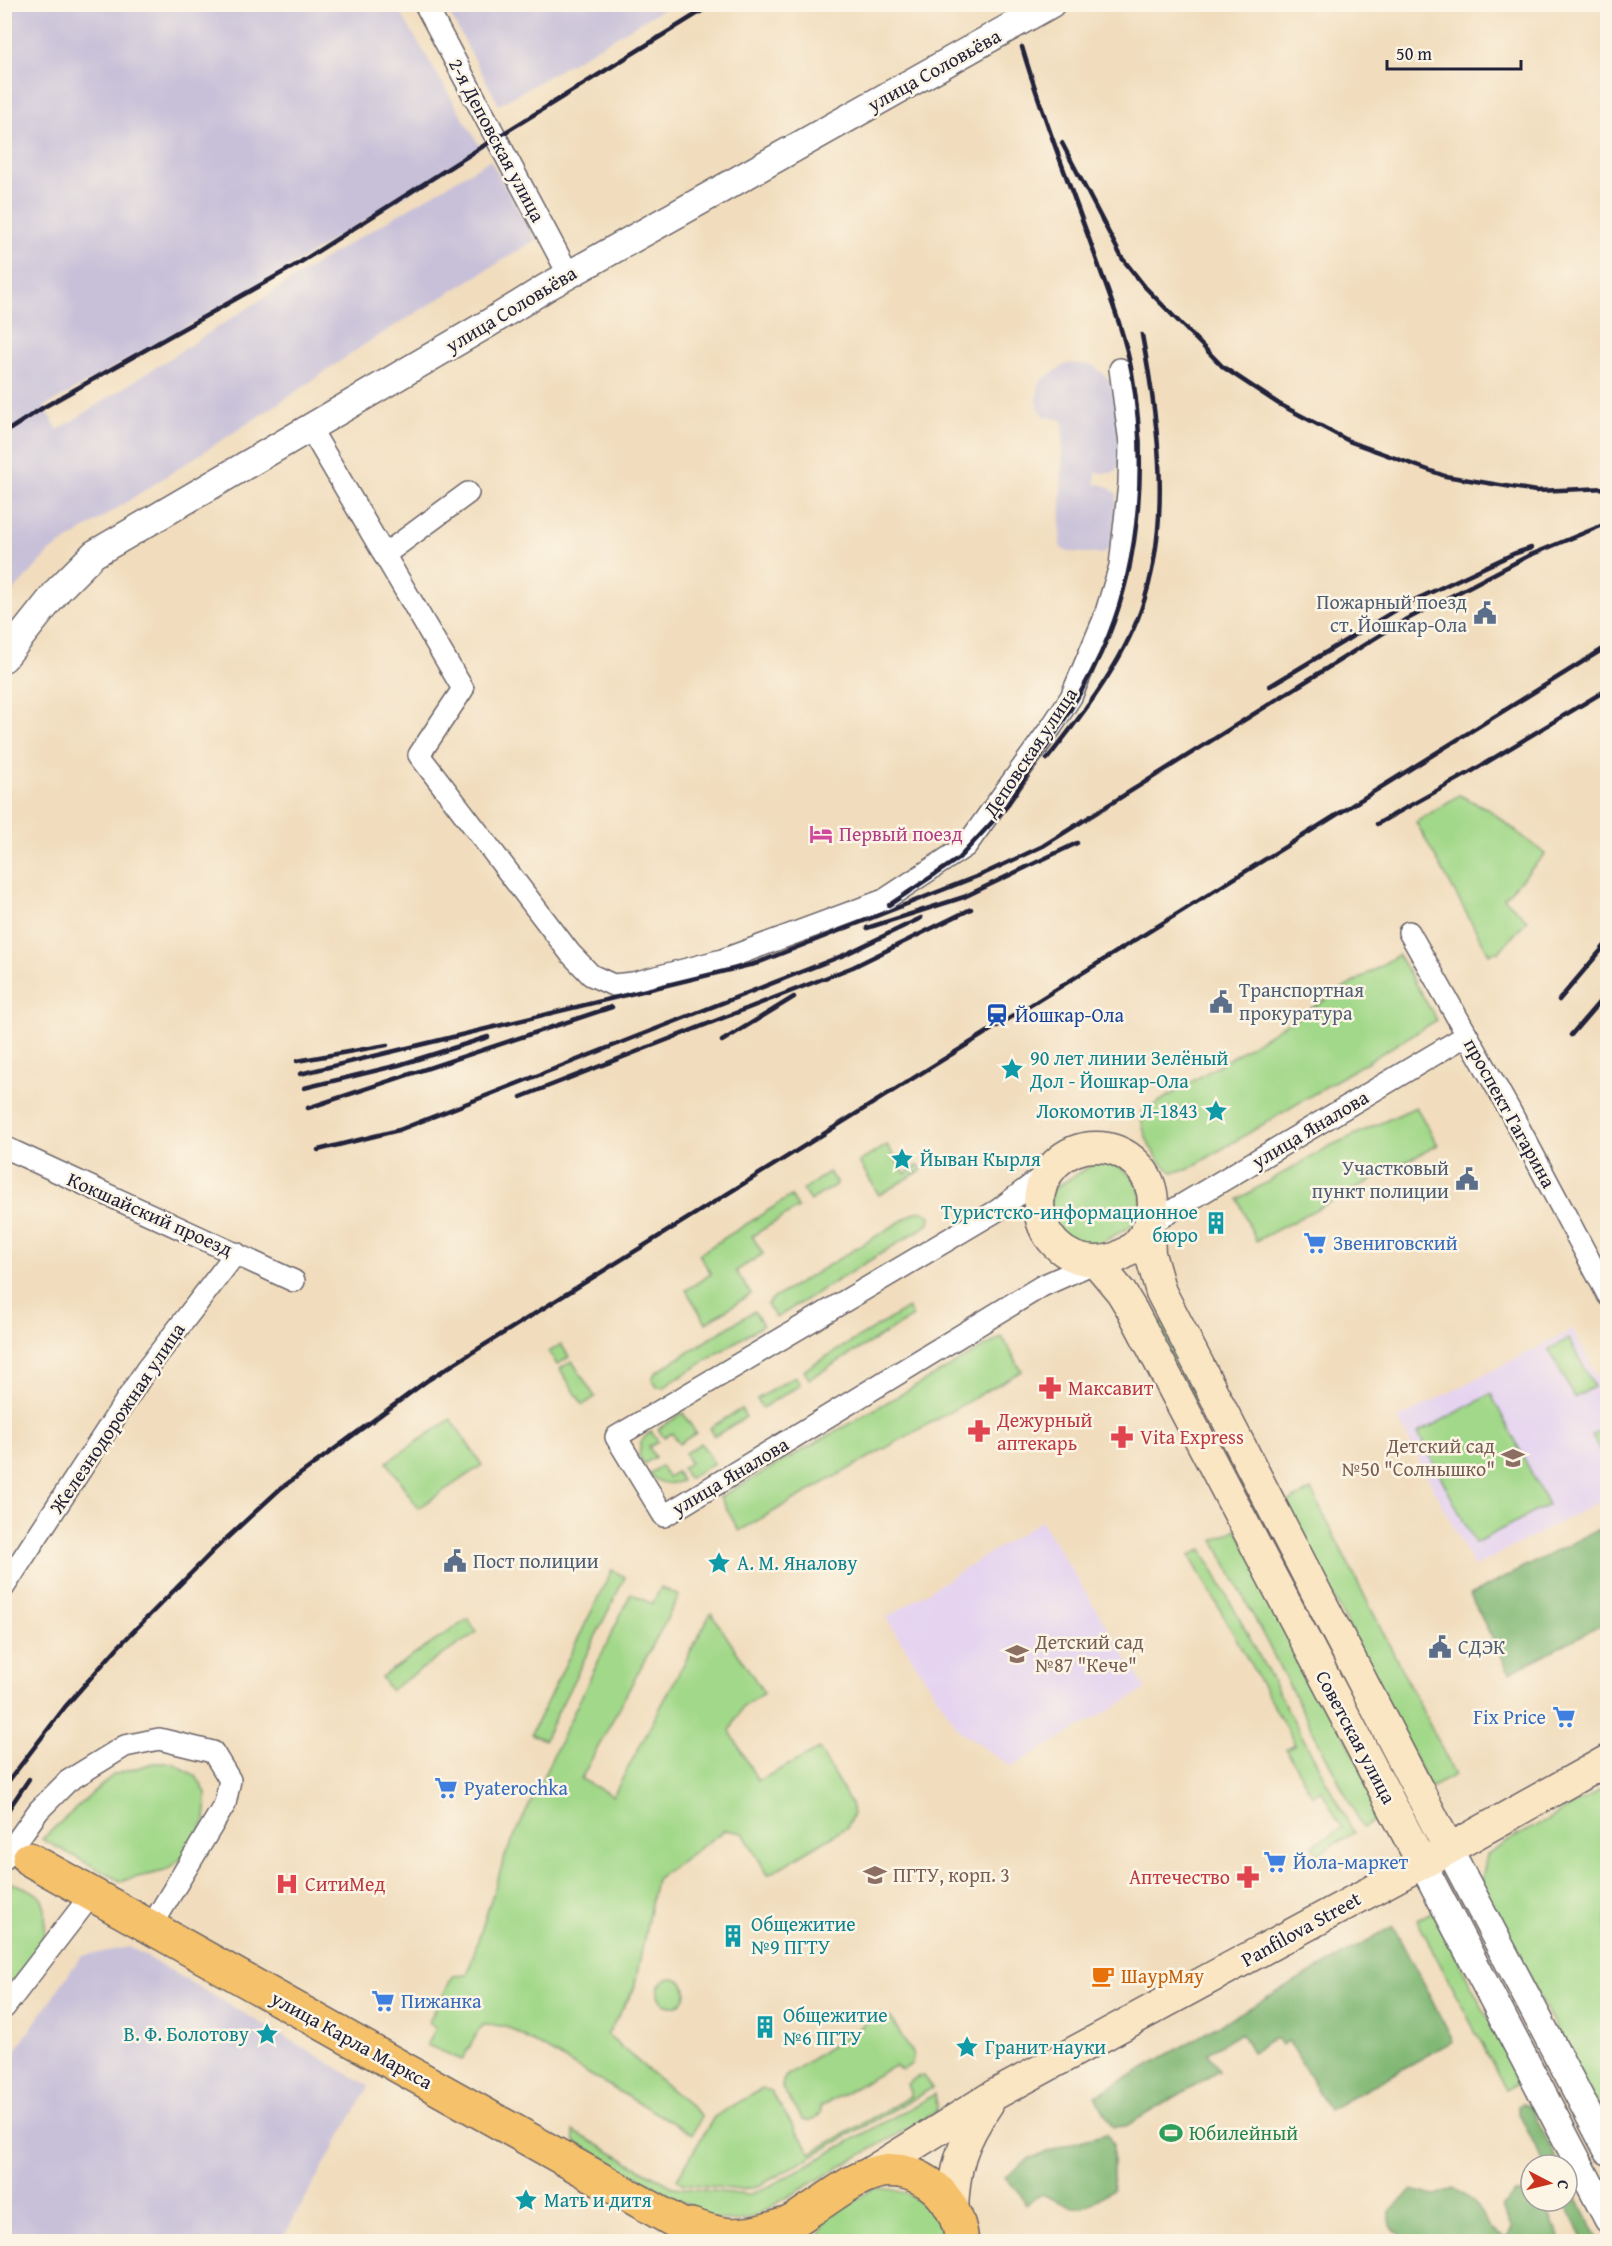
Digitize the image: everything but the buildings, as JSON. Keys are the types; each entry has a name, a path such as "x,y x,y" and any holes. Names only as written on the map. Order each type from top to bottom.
{"main road":[{"path":"1096,1146 1114,1149 1131,1158 1147,1177 1154,1202 1151,1227 1133,1249 1118,1258 1096,1262 1081,1260 1065,1253 1053,1243 1045,1230 1040,1216 1041,1186 1048,1172 1061,1159 1077,1150 1096,1146"},
{"name":"Советская улица","path":"1151,1227 1150,1254 1161,1292 1449,1849"},
{"name":"Советская улица","path":"1096,1262 1121,1292 1132,1310 1422,1863"},
{"name":"Panfilova Street","path":"869,2173 994,2096 1608,1760"},
{"name":"улица Карла Маркса","path":"17,1859 92,1894 712,2241"},
{"name":"Panfilova Street","path":"961,2230 956,2170 971,2128 994,2096"},
{"path":"760,2241 810,2230 817,2214 832,2196 869,2173 888,2169 902,2170 933,2185 945,2198 961,2230"},
{"name":"улица Карла Маркса","path":"675,2220 720,2234 798,2233"}],"street":[{"name":"2-я Деповская улица","path":"425,4 568,274"},
{"name":"улица Соловьёва","path":"4,658 59,589 94,554 568,274 1051,4"},
{"name":"Деповская улица","path":"384,555 463,689 419,755 570,952 591,975 613,985 633,983 722,960 884,900 966,846 1071,698 1104,619 1120,566 1130,484 1130,443 1120,369"},
{"path":"310,428 384,555 468,493"},
{"name":"проспект Гагарина","path":"1409,932 1510,1111 1608,1295"},
{"name":"улица Яналова","path":"1151,1227 1467,1035"},
{"name":"Кокшайский проезд","path":"4,1147 294,1281"},
{"name":"улица Яналова","path":"1048,1172 998,1210 616,1437 664,1516 1042,1286 1096,1262"},
{"name":"Железнодорожная улица","path":"4,1587 146,1370 236,1253"},
{"path":"17,1859 39,1810 68,1781 125,1746 159,1739 213,1752 230,1780 225,1804 151,1927"},
{"name":"Советская улица","path":"1449,1849 1608,2151"},
{"name":"Советская улица","path":"1422,1863 1608,2219"},
{"path":"4,2008 92,1894"}],"shaded area":[{"path":"5,4 396,5 481,148 266,282 44,407 58,430 335,252 490,160 536,240 365,344 290,396 51,551 5,600"},
{"path":"445,5 670,5 499,105"},
{"path":"1071,363 1094,366 1112,382 1119,415 1120,463 1112,473 1096,473 1095,484 1105,485 1117,494 1113,544 1103,554 1070,552 1063,550 1060,546 1063,420 1045,417 1038,407 1037,398 1039,384 1043,379"},
{"name":"Детский сад №50 \"Солнышко\"","path":"1573,1329 1607,1396 1607,1498 1474,1567 1398,1419"},
{"name":"Детский сад №87 \"Кече\"","path":"1041,1521 1146,1689 1011,1767 959,1730 886,1618"},
{"path":"130,1947 369,2086 281,2241 5,2241 5,2066 81,1956"}],"green space":[{"path":"1459,795 1488,809 1545,854 1504,898 1527,920 1498,953 1495,951 1489,954 1416,822"},
{"path":"1398,955 1437,1020 1187,1170 1172,1172 1160,1161 1150,1146 1141,1113"},
{"path":"1416,1107 1438,1145 1256,1241 1238,1199 1330,1146"},
{"path":"887,1145 905,1174 919,1165 922,1170 879,1195 859,1162"},
{"path":"1101,1159 1129,1174 1139,1190 1141,1210 1138,1222 1089,1250 1063,1235 1053,1219 1051,1200 1053,1189"},
{"path":"829,1172 837,1184 810,1201 803,1190"},
{"path":"791,1196 798,1208 752,1236 763,1254 736,1271 751,1294 706,1323 686,1290 711,1274 699,1254"},
{"path":"923,1211 930,1216 929,1224 776,1318 767,1305 771,1300 916,1212"},
{"path":"908,1308 913,1317 809,1379 804,1370"},
{"path":"754,1311 763,1325 664,1387 657,1387 652,1379 655,1373"},
{"path":"1163,1322 1408,1800 1403,1802 1155,1326"},
{"path":"1002,1337 1022,1371 739,1531 720,1497"},
{"path":"1569,1339 1594,1387 1574,1398 1549,1349"},
{"path":"561,1344 569,1357 557,1365 549,1352"},
{"path":"572,1361 595,1397 583,1405 560,1369"},
{"path":"795,1376 800,1385 762,1408 757,1399"},
{"path":"1491,1394 1548,1505 1475,1543 1418,1433"},
{"path":"741,1409 746,1417 715,1436 710,1428"},
{"path":"683,1413 696,1433 679,1444 672,1433 664,1438 658,1429"},
{"path":"451,1419 482,1465 418,1508 387,1462"},
{"path":"1607,1427 1607,1464 1592,1435"},
{"path":"651,1431 658,1442 649,1447 655,1457 644,1464 639,1456 641,1441"},
{"path":"701,1443 714,1463 688,1479 682,1468 690,1463 685,1453"},
{"path":"661,1466 668,1477 676,1472 682,1481 664,1483 649,1474"},
{"path":"1311,1490 1455,1775 1430,1788 1286,1503"},
{"path":"1607,1525 1607,1622 1510,1673 1470,1595"},
{"path":"1237,1529 1386,1815 1363,1828 1214,1540"},
{"path":"1202,1549 1354,1833 1318,1854 1313,1845 1342,1828 1321,1790 1312,1795 1286,1749 1295,1744 1190,1556"},
{"path":"612,1570 625,1577 544,1740 531,1734"},
{"path":"661,1587 679,1596 581,1779 613,1796 711,1613 764,1693 742,1708 730,1731 758,1781 819,1749 851,1804 853,1814 847,1827 768,1875 743,1833 725,1830 656,1879 634,1989 607,2035 702,2116 692,2134 506,2026 482,2025 462,2060 427,2045 436,2028 428,2023 453,1976 467,1975 505,1856 631,1593 652,1604"},
{"path":"468,1619 477,1632 390,1690 381,1677"},
{"path":"154,1763 173,1763 196,1776 206,1793 206,1818 189,1853 165,1871 120,1881 42,1839 113,1775"},
{"path":"1607,1786 1607,2125 1481,1885 1487,1855"},
{"path":"12,1883 38,1895 44,1906 45,1920 39,1948 5,1993 5,1893"},
{"path":"1433,1911 1521,2082 1506,2090 1417,1920"},
{"path":"1393,1926 1453,2041 1329,2110 1289,2041 1281,2045 1276,2038 1252,2052 1241,2033 1208,2052 1219,2071 1126,2126 1113,2127 1095,2096"},
{"path":"672,1978 682,1982 686,1992 682,2002 672,2006 662,2002 658,1992 662,1982"},
{"path":"880,2014 891,2018 913,2055 912,2064 902,2070 894,2066 820,2107 821,2112 813,2120 803,2120 782,2088 786,2076"},
{"path":"923,2076 932,2088 761,2185 741,2190 681,2183 677,2179 714,2117 758,2091 763,2089 770,2091 811,2153 911,2096 907,2084"},
{"path":"935,2094 936,2112 753,2217 737,2222 712,2218 575,2142 573,2131 673,2187 748,2195 770,2186"},
{"path":"1522,2103 1529,2105 1554,2153 1539,2153 1518,2112 1518,2106"},
{"path":"1107,2134 1113,2145 1113,2189 1085,2206 1072,2207 1042,2194 1026,2205 1021,2195 1005,2177 1031,2158"},
{"path":"874,2188 899,2191 920,2201 936,2218 944,2241 818,2242 826,2218"},
{"path":"1454,2188 1474,2203 1492,2230 1506,2239 1512,2229 1501,2207 1519,2193 1519,2213 1549,2213 1560,2241 1405,2241 1391,2226 1391,2210 1412,2190 1434,2196"},
{"path":"1579,2202 1598,2239 1598,2241 1585,2241 1570,2213 1579,2213"}],"railway":[{"path":"4,433 44,407 296,265 713,4"},
{"path":"1597,4 1608,8"},
{"path":"1003,811 1073,705 1108,637 1128,573 1138,507 1140,473 1137,406 1125,345 1112,302 1048,128 1022,47"},
{"path":"1062,143 1122,258 1145,287 1223,367 1279,404 1351,442 1445,476 1536,491 1608,488"},
{"path":"1047,759 1087,707 1123,650 1141,610 1151,577 1157,543 1159,473 1153,403 1142,335"},
{"path":"752,965 983,874 1043,846 1396,625 1528,556 1608,523"},
{"path":"1270,686 1406,604 1513,554 1531,548"},
{"path":"4,1787 65,1707 118,1647 215,1549 280,1489 428,1380 1608,646"},
{"path":"1377,824 1469,773 1608,689"},
{"path":"889,905 958,859 1008,805"},
{"path":"867,928 964,897 1077,843"},
{"path":"521,1097 853,967 971,909"},
{"path":"318,1150 399,1130 844,955 921,918"},
{"path":"1559,1000 1608,942"},
{"path":"300,1074 758,963"},
{"path":"1571,1035 1608,992"},
{"path":"722,1041 794,997"},
{"path":"308,1108 612,1007"},
{"path":"304,1088 399,1065 488,1037"},
{"path":"297,1061 387,1045"},
{"path":"4,1816 29,1779"}],"place":[{"name":"Пожарный поезд ст. Йошкар-Ола","path":"1485,613"},
{"name":"Первый поезд","path":"821,834"},
{"name":"Транспортная прокуратура","path":"1221,1002"},
{"name":"Йошкар-Ола","path":"997,1015"},
{"name":"90 лет линии Зелёный Дол - Йошкар-Ола","path":"1012,1069"},
{"name":"Локомотив Л-1843","path":"1216,1111"},
{"name":"Йыван Кырля","path":"902,1159"},
{"name":"Участковый пункт полиции","path":"1467,1179"},
{"name":"Туристско-информационное бюро","path":"1216,1223"},
{"name":"Звениговский","path":"1315,1243"},
{"name":"Максавит","path":"1050,1388"},
{"name":"Дежурный аптекарь","path":"979,1431"},
{"name":"Vita Express","path":"1122,1437"},
{"name":"Детский сад №50 \"Солнышко\"","path":"1513,1458"},
{"name":"Пост полиции","path":"455,1561"},
{"name":"А. М. Яналову","path":"719,1563"},
{"name":"СДЭК","path":"1440,1647"},
{"name":"Детский сад №87 \"Кече\"","path":"1017,1654"},
{"name":"Fix Price","path":"1564,1717"},
{"name":"Pyaterochka","path":"446,1788"},
{"name":"Йола-маркет","path":"1275,1862"},
{"name":"ПГТУ, корп. 3","path":"875,1875"},
{"name":"Аптечество","path":"1248,1877"},
{"name":"СитиМед","path":"287,1884"},
{"name":"Общежитие №9 ПГТУ","path":"733,1936"},
{"name":"ШаурМяу","path":"1103,1976"},
{"name":"Пижанка","path":"383,2001"},
{"name":"Общежитие №6 ПГТУ","path":"765,2027"},
{"name":"В. Ф. Болотову","path":"267,2034"},
{"name":"Гранит науки","path":"967,2047"},
{"name":"Юбилейный","path":"1171,2133"},
{"name":"Мать и дитя","path":"526,2200"}]}
